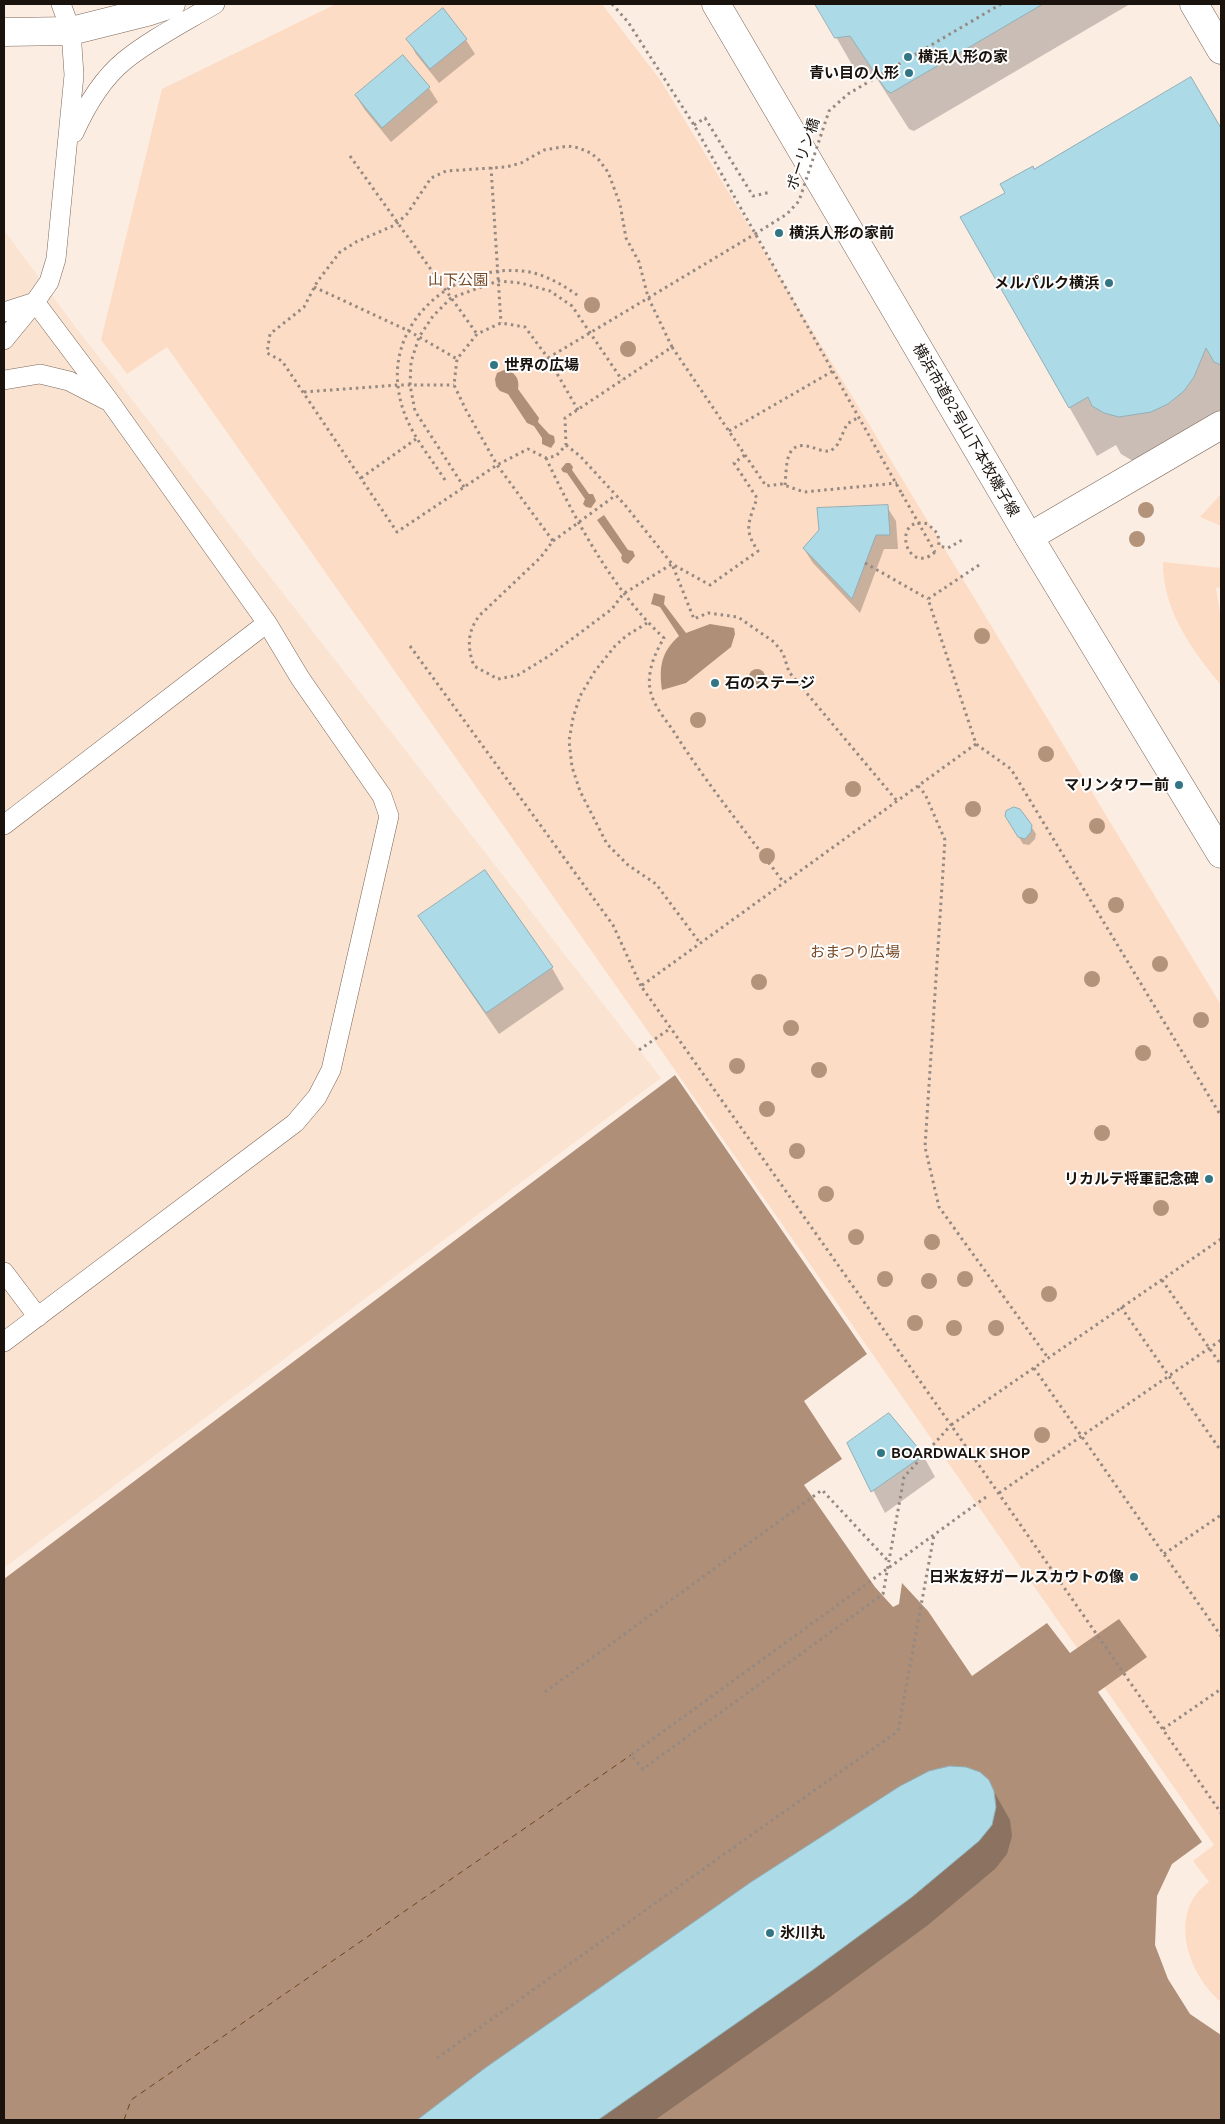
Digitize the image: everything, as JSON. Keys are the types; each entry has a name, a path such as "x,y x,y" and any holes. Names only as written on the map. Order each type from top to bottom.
{"main road":[{"path":"4,32 71,31 171,4"},
{"name":"横浜市道82号山下本牧磯子線","path":"716,4 1029,537 1221,854"},
{"path":"1194,4 1221,50"},
{"path":"1029,537 1221,425"}],"lane":[{"path":"4,340 49,282 56,259 74,75 71,31 61,4"},
{"path":"68,145 84,111 104,82 124,61 215,4"},
{"path":"4,312 35,302"},
{"path":"4,1342 295,1123 316,1098 331,1070 389,816 382,796 300,678 267,623 110,402 35,302"},
{"path":"4,380 40,374 69,381 110,402"},
{"path":"4,825 267,623"},
{"path":"4,1272 38,1317"}],"path":[{"path":"612,4 628,22 694,125 897,483 902,494 935,552 924,558 913,556 906,548 905,543 908,530 916,524 922,523 928,524 938,534 939,546 948,548 964,539"},
{"name":"ポーリン橋","path":"548,358 788,214 799,201 825,120 834,105 848,94 1001,4"},
{"path":"694,125 705,118 753,196 771,192"},
{"path":"784,883 679,740 654,702 649,688 650,671 656,653 664,638 647,623 623,594 580,523 546,458 528,449 497,465 397,532 282,361 267,353 270,334 304,307 314,287 340,252 356,242 386,230 398,222 407,214 431,178 446,171 506,167 521,163 544,150 568,146 578,148 599,160 608,172 620,204 626,238 639,262 648,297 672,347 766,486 785,485 804,492 897,483"},
{"path":"350,156 477,334"},
{"path":"491,167 501,323"},
{"path":"445,480 416,439 406,421 398,385 399,357 409,331 433,298 476,275 523,271 542,275 580,297"},
{"path":"464,488 415,411 410,385 411,362 419,337 434,316 451,298 498,281 522,283 550,291 572,306 591,331 622,380"},
{"path":"314,287 409,331 457,359"},
{"path":"553,541 497,465 466,410 454,385 457,359 477,334 501,323 525,327 548,358 578,410"},
{"path":"546,458 556,456 566,445 565,418 672,347"},
{"path":"729,431 833,371"},
{"path":"304,392 398,385 454,385"},
{"path":"785,485 788,457 792,449 799,445 804,445 830,451 838,444 847,424 859,417"},
{"path":"361,478 416,439"},
{"path":"566,445 580,456 616,496 672,564 694,619 708,613 738,617 774,642 783,653 789,672 897,800"},
{"path":"672,564 710,585 758,552 747,532 750,516 757,498 734,463 745,455"},
{"path":"616,496 553,541 540,558 480,615 472,626 470,654 474,666 498,679 518,674 549,656 612,610 623,594 672,564"},
{"path":"865,563 928,599 976,744 1010,770 1221,1116"},
{"path":"928,599 979,565"},
{"path":"647,623 626,636 615,646 595,671 580,696 573,718 570,740 572,767 580,791 608,844 628,865 656,884 700,943"},
{"path":"410,646 613,926 641,986 951,1424 1221,1812"},
{"path":"641,986 976,744"},
{"path":"918,786 925,794 945,840 925,1147 939,1207 1048,1358"},
{"path":"639,1050 671,1028"},
{"path":"986,1497 891,1565 883,1570 631,1755 643,1769 884,1594 887,1574 888,1565 898,1506 904,1477 951,1424 1221,1239"},
{"path":"1162,1280 1221,1365"},
{"path":"1121,1308 1221,1451"},
{"path":"999,1493 1221,1340"},
{"path":"1034,1368 1221,1636"},
{"path":"545,1692 822,1490 891,1565"},
{"path":"1164,1554 1221,1515"},
{"path":"437,2058 898,1731 934,1534"},
{"path":"1163,1729 1221,1689"}],"shaded area":[{"path":"4,230 77,329 661,1078 4,1568"},
{"path":"504,370 516,376 518,389 539,418 538,422 549,434 554,436 555,442 551,448 542,444 542,438 534,426 527,423 508,394 500,391 496,386 495,379 497,373"},
{"path":"566,463 570,463 573,467 572,470 589,494 593,494 596,501 591,508 583,504 585,499 567,473 561,469"},
{"path":"604,515 628,550 633,551 635,556 628,564 623,562 622,555 597,520"},
{"path":"654,593 665,596 664,604 686,633 710,624 734,628 735,634 731,647 686,683 662,690 661,667 663,660 668,648 679,636 660,607 651,604"},
{"path":"675,1075 867,1354 804,1401 842,1459 804,1485 875,1587 893,1607 899,1604 902,1583 928,1611 972,1676 1047,1623 1070,1653 1119,1619 1147,1657 1098,1692 1202,1842 1172,1864 1157,1896 1155,1945 1168,1979 1190,2014 1221,2035 1221,2120 4,2120 4,1579"}],"green space":[{"name":"山下公園","path":"336,4 602,4 661,81 1221,1005 1221,2002 1199,1976 1191,1959 1186,1942 1185,1925 1188,1909 1196,1894 1209,1882 1193,1861 1214,1845 647,1030 167,347 127,374 101,340 162,89"},
{"path":"1221,494 1221,526 1200,517"},
{"path":"1163,562 1221,568 1221,587 1216,588 1221,620 1221,685 1190,643 1173,612 1164,579"}],"building":[{"name":"横浜人形の家","path":"815,4 1043,4 891,93 886,90 850,36 835,38"},
{"path":"443,8 467,39 430,69 406,39"},
{"path":"403,55 430,87 382,128 355,95"},
{"name":"メルパルク横浜","path":"1191,77 1221,128 1221,365 1214,362 1206,348 1194,377 1184,391 1168,404 1151,412 1119,417 1104,413 1092,406 1088,397 1069,408 960,217 1005,193 1000,184 1033,166 1034,169"},
{"path":"888,505 890,535 876,535 852,599 803,548 819,530 817,508"},
{"path":"1014,807 1020,809 1032,825 1031,832 1025,839 1018,837 1005,816 1006,811"},
{"path":"485,870 553,967 486,1013 418,916"},
{"path":"889,1413 924,1455 871,1492 847,1443"},
{"name":"氷川丸","path":"950,1766 966,1767 980,1772 989,1780 994,1791 996,1807 992,1825 979,1841 912,1897 814,1969 598,2120 417,2120 485,2068 751,1882 900,1786 929,1771"}],"ferry route":[{"path":"124,2120 131,2100 631,1755"}],"place":[{"name":"横浜人形の家","path":"908,57"},
{"name":"青い目の人形","path":"909,73"},
{"name":"横浜人形の家前","path":"779,233"},
{"name":"メルパルク横浜","path":"1109,283"},
{"name":"世界の広場","path":"494,365"},
{"name":"石のステージ","path":"715,683"},
{"name":"マリンタワー前","path":"1179,785"},
{"name":"リカルテ将軍記念碑","path":"1209,1179"},
{"name":"BOARDWALK SHOP","path":"881,1453"},
{"name":"日米友好ガールスカウトの像","path":"1134,1577"},
{"name":"氷川丸","path":"770,1933"}],"park label":[{"name":"おまつり広場","path":"855,952"}]}
